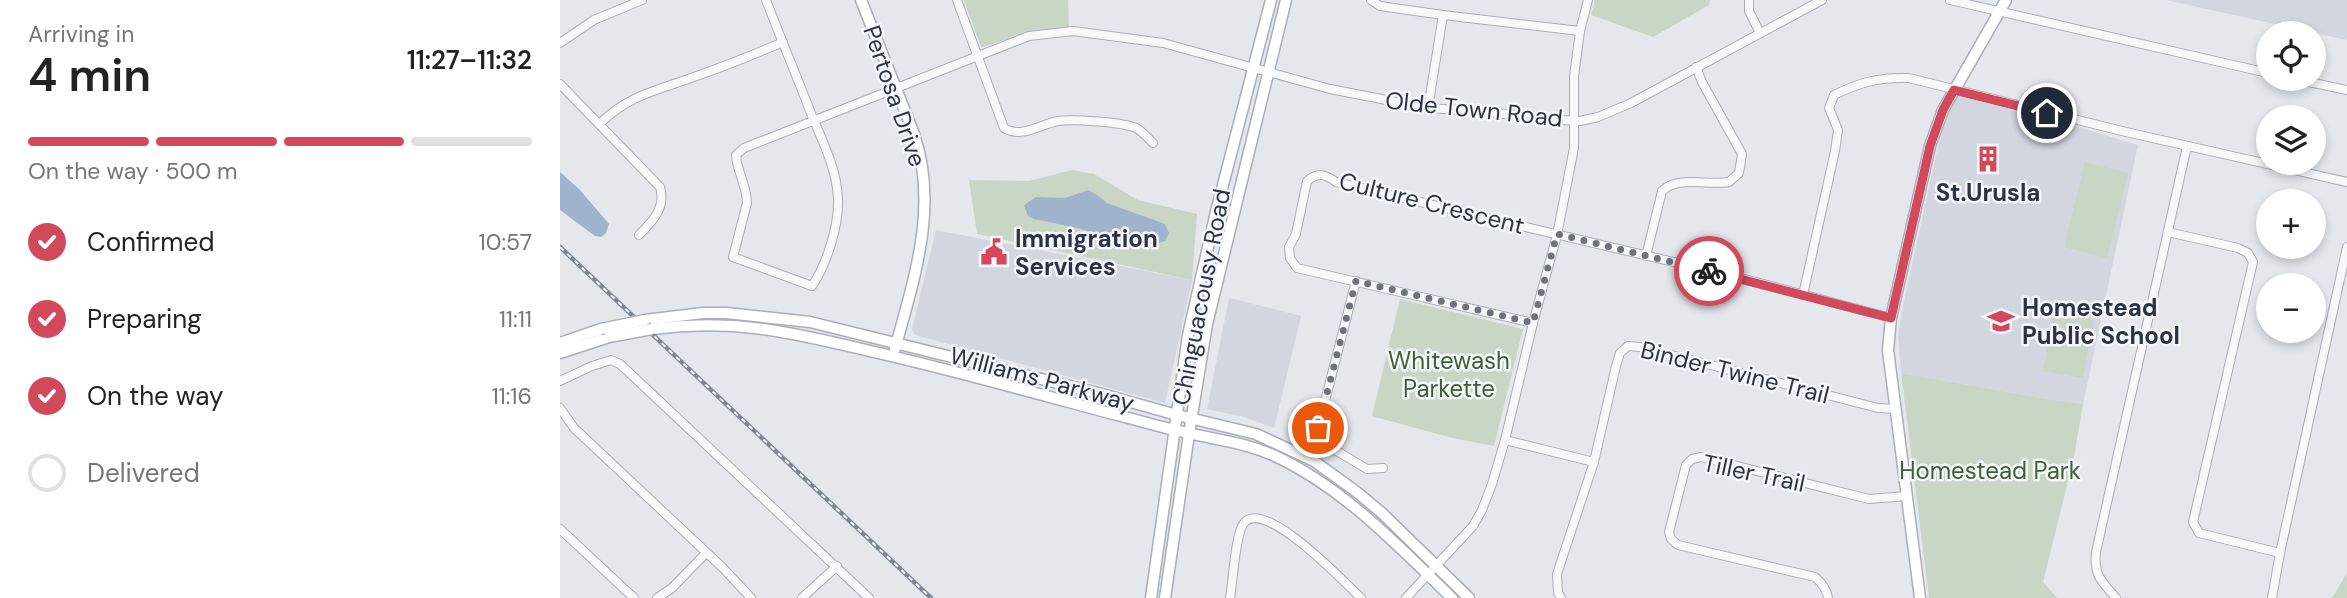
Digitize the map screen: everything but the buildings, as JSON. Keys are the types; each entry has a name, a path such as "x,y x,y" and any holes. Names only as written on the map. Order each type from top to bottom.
{"main road":[{"name":"Pertosa Drive","path":"861,0 921,154 926,191 920,257 892,357"},
{"name":"Chinguacousy Road","path":"1151,598 1192,316 1270,0"},
{"name":"Chinguacousy Road","path":"1165,598 1207,324 1286,0"},
{"path":"1920,598 1888,350 1891,318 1930,146 1943,110 2006,0"},
{"name":"Williams Parkway","path":"560,343 703,313 754,314 810,322 897,342 1256,434 1314,461 1359,493 1469,598"},
{"name":"Williams Parkway","path":"649,324 765,327 1175,430 1249,446 1275,456 1330,489 1452,598"},
{"name":"Williams Parkway","path":"560,353 605,333"}],"street":[{"path":"560,43 594,20 642,0"},
{"path":"766,0 814,120 833,169 838,199 834,233 812,286 733,257 747,203 747,194 736,167 736,155 744,148 814,120"},
{"path":"957,0 1004,128 1018,133 1056,121 1080,119 1135,128 1153,143"},
{"path":"1371,0 1380,6 1580,31"},
{"path":"1406,598 1473,526 1482,510 1505,440 1557,234 1574,148 1574,76 1580,31 1588,0"},
{"path":"1749,0 1749,12 1760,33"},
{"name":"Olde Town Road","path":"814,120 1029,36 1073,31 1164,43 1376,99 1428,108 1574,120 1598,117 1617,109 1822,0"},
{"path":"1950,0 2256,70"},
{"path":"1428,108 1443,15"},
{"path":"599,124 627,100 783,42"},
{"path":"1646,256 1662,191 1678,182 1728,182 1739,173 1742,153 1696,67"},
{"path":"1803,295 1838,130 1829,108 1834,95 1858,84 1884,77 1909,78 2347,182"},
{"path":"560,84 660,187 663,201 658,215 639,235"},
{"path":"2326,86 2347,90"},
{"path":"2116,598 2095,569 2096,552 2187,146"},
{"name":"Culture Crescent","path":"1533,323 1303,271 1297,268 1290,258 1289,247 1296,234 1307,181 1320,174 1336,181 1557,234"},
{"path":"2168,232 2238,248 2248,253 2253,262 2193,522 2195,529 2199,533 2280,553"},
{"path":"1557,234 1891,318"},
{"path":"2272,598 2347,247"},
{"path":"1356,281 1318,428 1325,443 1356,463 1367,469 1383,468"},
{"name":"Binder Twine Trail","path":"1561,598 1558,593 1558,574 1594,462 1616,366 1620,353 1628,346 1878,408 1896,409"},
{"path":"560,381 611,360 620,364 869,598"},
{"path":"560,408 574,428 751,598"},
{"path":"1505,440 1594,462"},
{"name":"Tiller Trail","path":"1828,598 1822,583 1815,577 1678,545 1671,539 1669,532 1686,465 1692,459 1702,457 1868,499 1907,496"},
{"path":"1230,598 1240,530 1249,519 1256,516 1269,521 1310,549 1361,598"},
{"path":"560,529 634,598"},
{"path":"657,598 672,588 706,552"},
{"path":"802,598 837,566"}],"shaded area":[{"path":"2166,0 2347,0 2347,40 2326,35 2326,21 2261,21"},
{"path":"1954,90 2138,145 2083,404 1901,373 1898,336 1903,306 1936,155"},
{"path":"936,230 1192,280 1165,403 915,335 912,329"},
{"path":"1229,298 1301,316 1274,428 1244,417 1207,409"}],"green space":[{"path":"964,0 1068,0 1069,28 1031,33 981,47"},
{"path":"1595,0 1710,0 1709,5 1653,37 1591,15"},
{"path":"2085,162 2128,173 2107,258 2064,247"},
{"path":"1072,170 1094,174 1138,200 1197,214 1192,280 977,234 969,180 1029,181"},
{"name":"Whitewash Parkette","path":"1400,299 1523,329 1494,446 1452,438 1372,416"},
{"path":"2054,312 2094,320 2083,378 2043,371"},
{"name":"Homestead Park","path":"1901,373 2083,404 2074,457 2043,582 2057,598 1929,598"},
{"path":"2347,573 2347,598 2332,598"}],"water":[{"path":"560,172 580,190 609,224 606,233 601,237 595,236 560,210"},
{"path":"1088,190 1107,203 1165,224 1169,233 1165,241 1145,247 1034,219 1028,216 1024,205 1036,197 1065,198"}],"railway":[{"path":"560,247 931,598"}],"way so far":[{"path":"1318,428 1356,281 1533,323 1557,234 1709,271"}],"place":[{"name":"St.Urusla","path":"1988,159"},
{"name":"Immigration Services","path":"994,252"},
{"name":"Homestead Public School","path":"2001,321"}],"route":[{"path":"1709,271 1891,318 1930,146 1943,110 1954,90 2047,113"}]}
